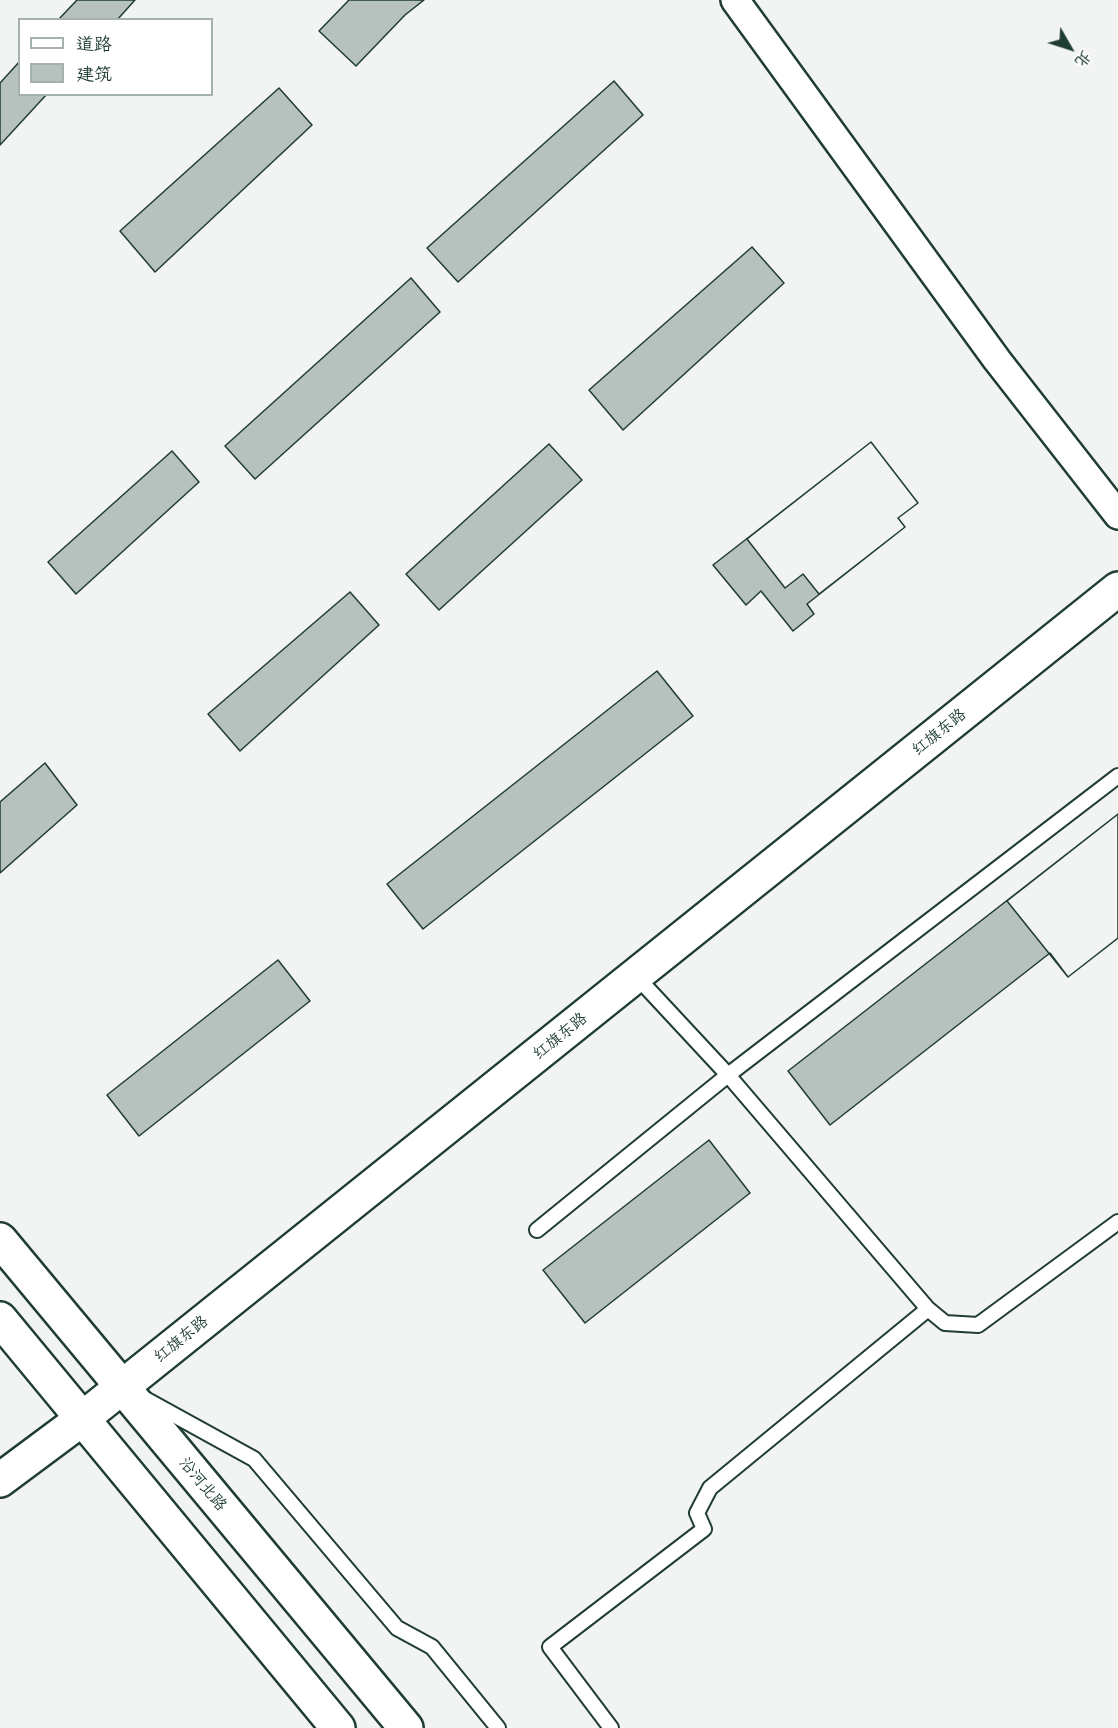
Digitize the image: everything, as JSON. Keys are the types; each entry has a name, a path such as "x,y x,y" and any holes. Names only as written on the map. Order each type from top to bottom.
{"street":[{"path":"735,0 997,360 1118,515"},
{"name":"红旗东路","path":"0,1480 82,1419 1118,588"},
{"name":"沿河北路","path":"0,1240 406,1728"},
{"path":"0,1320 338,1728"}],"lane":[{"path":"537,1230 728,1075 1118,776"},
{"path":"635,975 728,1075 928,1309 945,1323 978,1325 1118,1222"},
{"path":"611,1728 550,1647 704,1529 697,1514 710,1488 928,1309"},
{"path":"122,1386 254,1459 397,1628 432,1647 498,1728"}],"building":[{"path":"77,0 135,0 119,18 60,18"},
{"path":"349,0 424,0 405,15 356,66 319,31"},
{"path":"18,63 18,96 45,96 0,145 0,83"},
{"path":"614,81 643,115 458,282 427,248"},
{"path":"279,88 312,125 155,272 120,231"},
{"path":"752,247 784,283 623,430 589,390"},
{"path":"411,278 440,312 255,479 225,446"},
{"path":"871,442 918,503 898,518 905,527 819,594 803,574 785,588 747,539"},
{"path":"871,442 918,503 898,518 905,527 807,604 814,614 793,631 761,591 746,605 713,565"},
{"path":"549,444 582,480 439,610 406,574"},
{"path":"172,451 199,482 76,594 48,562"},
{"path":"350,592 379,625 240,751 208,714"},
{"path":"657,671 693,716 423,929 387,884"},
{"path":"45,763 77,805 0,873 0,802"},
{"path":"1118,814 1118,938 1068,977 1050,953 830,1125 788,1071"},
{"path":"1118,814 1118,938 1068,977 1007,901"},
{"path":"278,960 310,1001 139,1136 107,1095"},
{"path":"709,1140 750,1193 585,1323 543,1270"}]}
